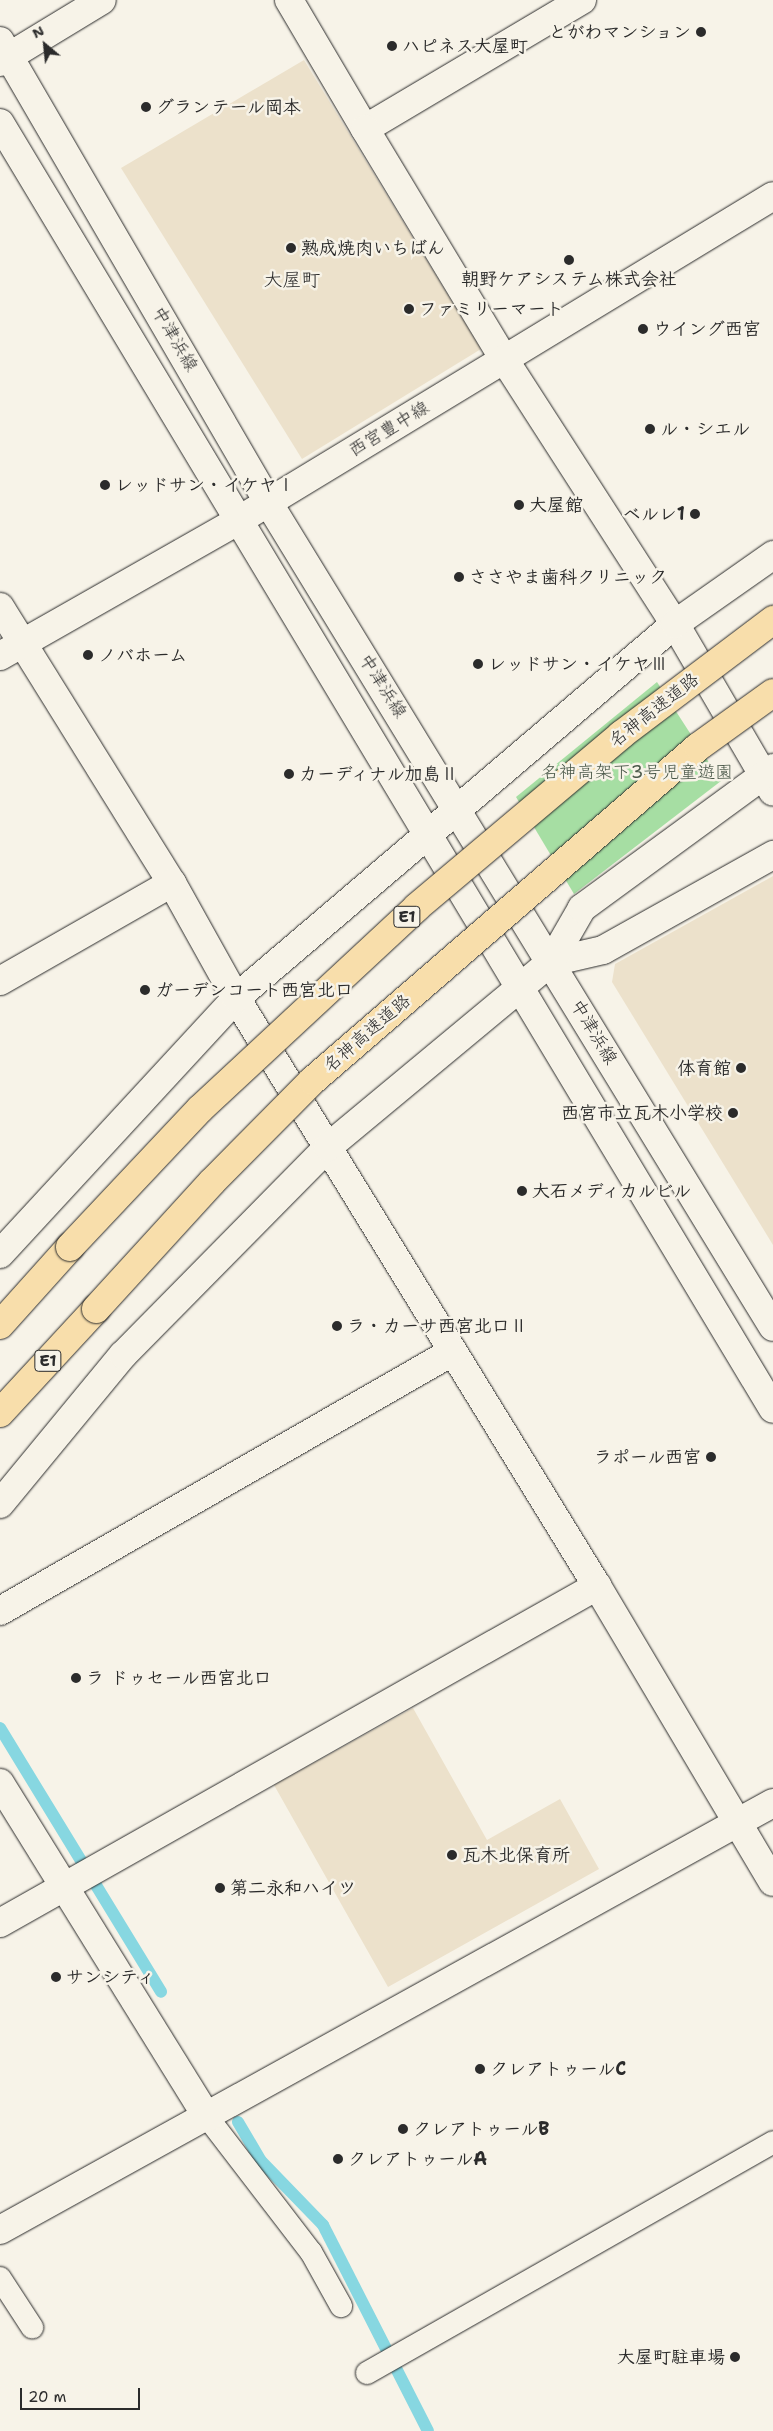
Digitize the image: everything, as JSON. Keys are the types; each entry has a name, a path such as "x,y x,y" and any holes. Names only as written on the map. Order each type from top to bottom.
{"highway":[{"name":"名神高速道路","path":"0,1325 200,1109 417,907 621,735 773,620"},
{"name":"名神高速道路","path":"0,1413 212,1182 312,1082 698,747 773,693"}],"street":[{"path":"3,53 102,0"},
{"path":"0,1504 123,1355 328,1147 551,962 582,908 770,779 675,624 504,359 289,0"},
{"path":"365,129 582,0"},
{"name":"中津浜線","path":"3,53 268,502 459,808 773,1327"},
{"name":"中津浜線","path":"0,123 241,519 426,836 773,1409"},
{"name":"西宮豊中線","path":"11,649 241,519 773,196"},
{"path":"0,1254 236,998 675,624 773,555"},
{"path":"0,607 11,649 172,883 236,998 597,1586 773,1882"},
{"path":"551,962 603,950 773,855"},
{"path":"0,981 172,883"},
{"path":"0,1611 452,1352"},
{"path":"0,1923 597,1586"},
{"path":"0,1783 81,1878 208,2118"},
{"path":"0,2230 208,2118 773,1803"}],"lane":[{"path":"208,2118 311,2252 341,2306"},
{"path":"367,2373 773,2142"},
{"path":"0,2278 32,2327"}],"shaded area":[{"path":"304,60 481,349 302,459 121,168"},
{"name":"西宮市立瓦木小学校","path":"773,876 773,1245 612,982 615,964"},
{"name":"瓦木北保育所","path":"413,1708 487,1840 560,1799 599,1869 388,1987 274,1785"}],"green space":[{"name":"名神高架下3号児童遊園","path":"657,682 721,781 574,894 516,797"}],"waterway":[{"path":"0,1728 161,1992"},
{"path":"238,2122 261,2161 323,2225 428,2431"}],"place":[{"name":"とがわマンション","path":"701,32"},
{"name":"ハピネス大屋町","path":"392,46"},
{"name":"グランテール岡本","path":"146,107"},
{"name":"熟成焼肉いちばん","path":"291,248"},
{"name":"朝野ケアシステム株式会社","path":"569,260"},
{"name":"ファミリーマート","path":"409,309"},
{"name":"ウイング西宮","path":"643,329"},
{"name":"ル・シエル","path":"650,429"},
{"name":"レッドサン・イケヤⅠ","path":"105,485"},
{"name":"大屋館","path":"519,505"},
{"name":"ベルレ1","path":"695,514"},
{"name":"ささやま歯科クリニック","path":"459,577"},
{"name":"ノバホーム","path":"88,655"},
{"name":"レッドサン・イケヤⅢ","path":"478,664"},
{"name":"カーディナル加島Ⅱ","path":"289,774"},
{"name":"ガーデンコート西宮北口","path":"145,990"},
{"name":"体育館","path":"741,1068"},
{"name":"西宮市立瓦木小学校","path":"733,1113"},
{"name":"大石メディカルビル","path":"522,1191"},
{"name":"ラ・カーサ西宮北口Ⅱ","path":"337,1326"},
{"name":"ラポール西宮","path":"711,1457"},
{"name":"ラ ドゥセール西宮北口","path":"76,1678"},
{"name":"瓦木北保育所","path":"452,1855"},
{"name":"第二永和ハイツ","path":"220,1888"},
{"name":"サンシティ","path":"56,1977"},
{"name":"クレアトゥールC","path":"480,2069"},
{"name":"クレアトゥールB","path":"403,2129"},
{"name":"クレアトゥールA","path":"338,2159"},
{"name":"大屋町駐車場","path":"735,2357"}],"district":[{"name":"大屋町","path":"292,280"}]}
